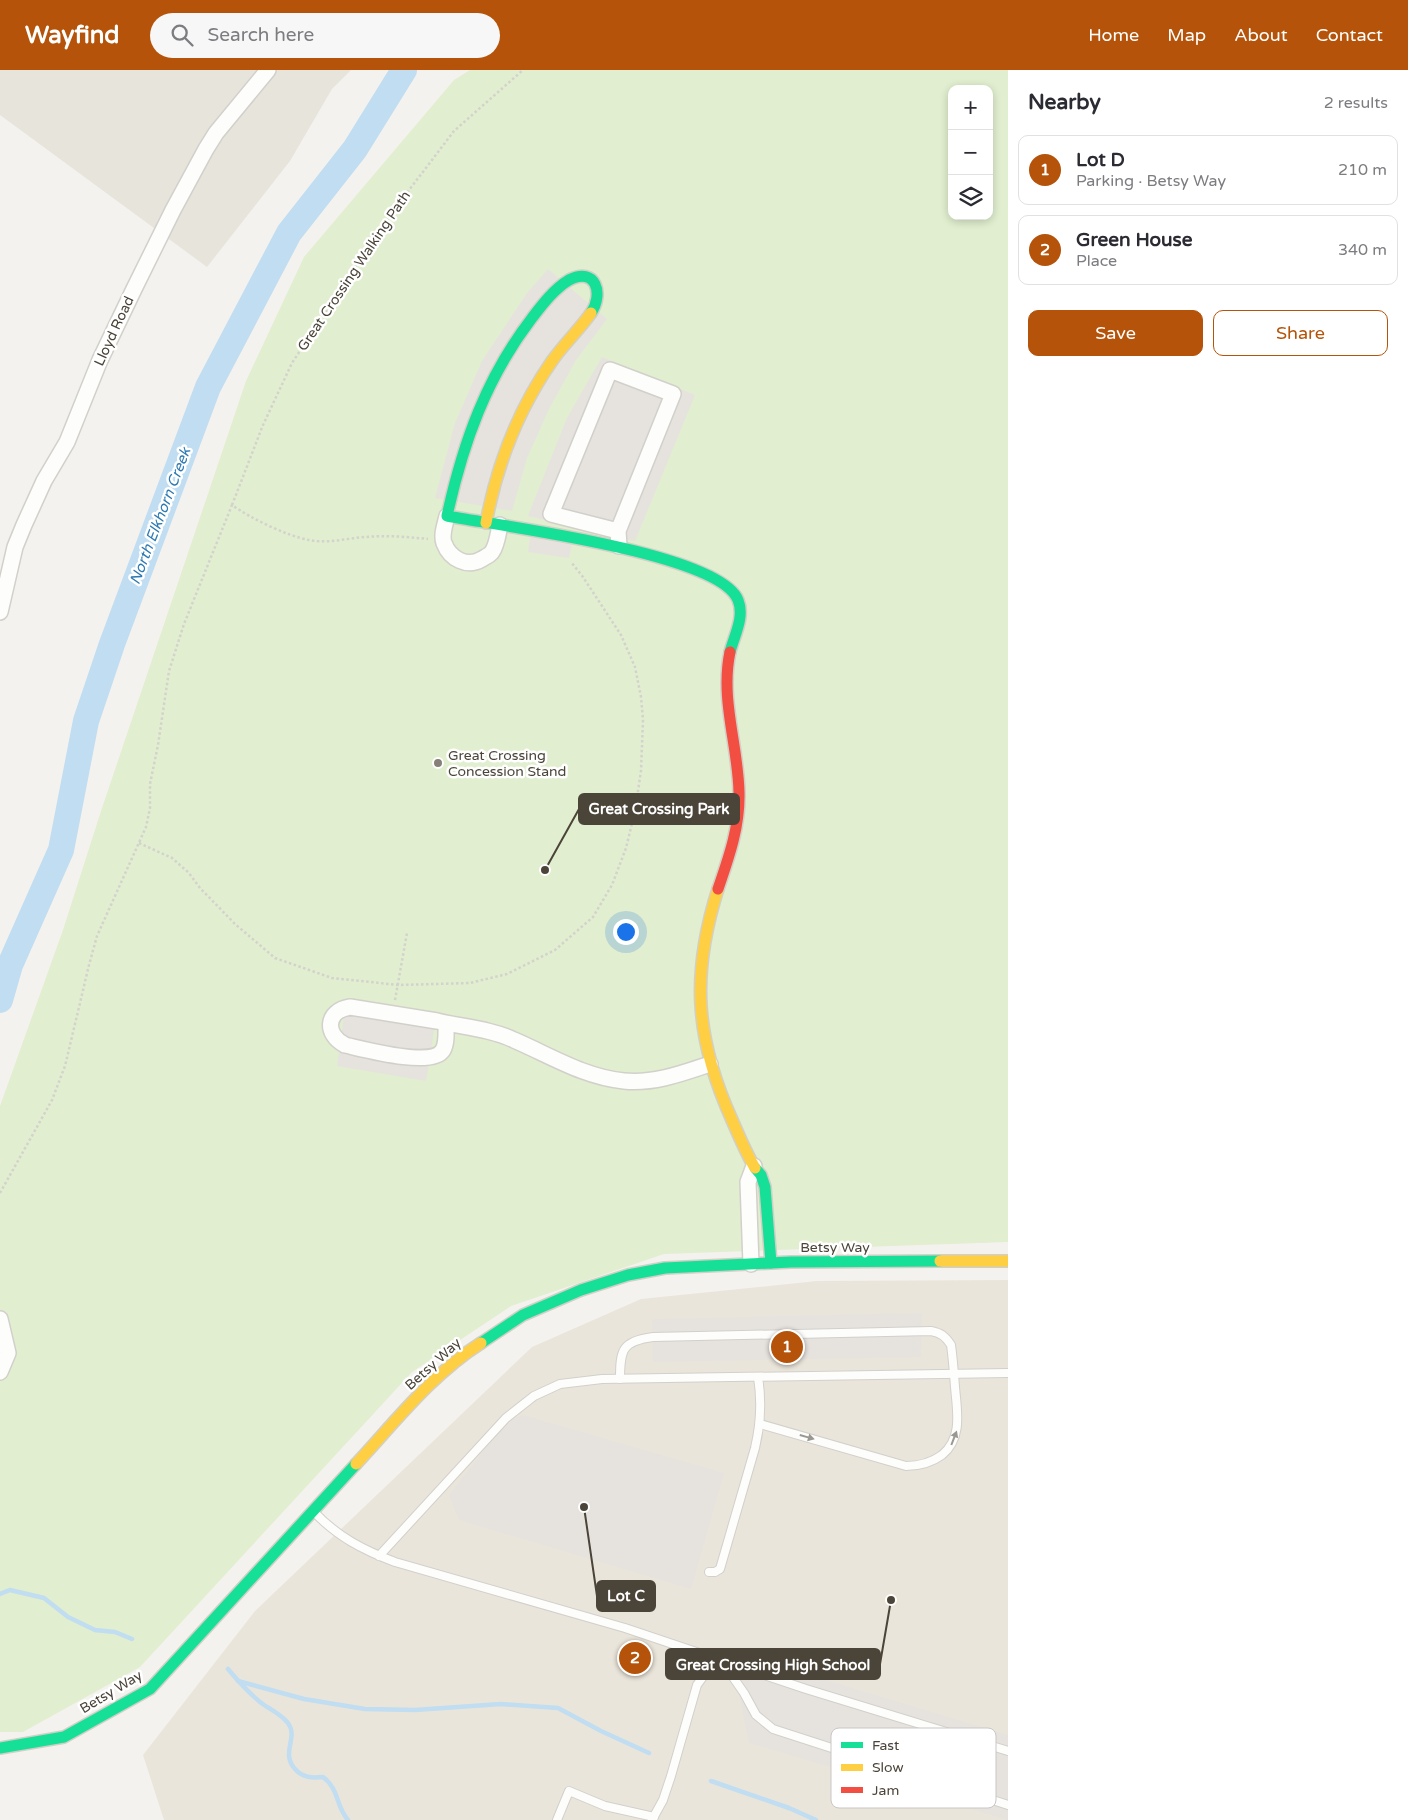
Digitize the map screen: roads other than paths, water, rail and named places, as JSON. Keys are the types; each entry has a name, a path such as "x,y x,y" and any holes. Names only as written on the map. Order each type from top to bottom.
{"street":[{"name":"Lloyd Road","path":"0,612 15,547 24,525 44,482 67,442 100,360 172,210 216,133 268,70"},
{"path":"582,276 591,279 597,286 597,303 547,368 526,403 510,436 495,476 490,498 493,524 497,540 492,553 478,561 467,563 450,555 444,542 443,532 457,472 474,420 498,373 521,334 540,308 568,281 582,276"},
{"path":"619,539 673,394 610,370 551,514 619,539 716,579 729,588 736,596 741,607 740,622 731,645 727,676 728,707 738,766 739,810 730,857 716,896 702,946 700,998 704,1042 716,1086 754,1166 761,1175 765,1187 771,1263"},
{"path":"447,516 493,524 619,539"},
{"path":"446,1023 443,1050 437,1056 427,1058 345,1046 336,1041 331,1032 330,1022 333,1015 341,1008 350,1007 446,1023 513,1039 573,1069 616,1080 663,1079 710,1064"},
{"path":"751,1264 748,1182 754,1166"},
{"path":"750,1212 766,1211"},
{"name":"Betsy Way","path":"0,1748 64,1737 150,1689 410,1406 460,1356 523,1315 581,1290 664,1268 771,1263 1008,1261"},
{"path":"0,1319 8,1353 0,1372"}],"lane":[{"path":"620,1379 620,1357 630,1343 642,1339 921,1332 940,1333 951,1345 958,1416 957,1430 954,1441 936,1459 923,1464 906,1466 760,1424"},
{"path":"379,1556 506,1418 534,1396 560,1384 602,1379 1008,1373"},
{"path":"710,1572 720,1569 755,1448 760,1424 761,1402 758,1377"},
{"path":"313,1510 329,1528 363,1549 379,1556 625,1628 806,1689 933,1728"},
{"path":"721,1660 756,1714 773,1729 831,1748"},
{"path":"557,1820 569,1791 605,1806 653,1819 663,1800 679,1752 697,1685 710,1667 721,1660"},
{"path":"996,1747 1008,1751"},
{"path":"996,1801 1008,1805"}],"waterway":[{"name":"North Elkhorn Creek","path":"0,1000 10,965 61,850 86,721 112,644 208,387 289,233 355,149 404,70"},
{"path":"0,1594 10,1590 44,1598 68,1617 95,1630 115,1632 132,1639"},
{"path":"228,1669 256,1698 288,1723 292,1734 289,1751 291,1763 304,1776 323,1777 335,1792 341,1809 348,1820"},
{"path":"238,1681 304,1699 365,1709 415,1710 501,1704 558,1708 601,1731 649,1753"},
{"path":"711,1781 789,1808 816,1820"}],"place":[{"name":"Great Crossing Concession Stand","path":"438,763"},
{"name":"Great Crossing Park","path":"545,870"},
{"name":"Lot D","path":"787,1347"},
{"name":"Lot C","path":"584,1507"},
{"name":"Great Crossing High School","path":"891,1600"},
{"name":"Green House","path":"635,1658"}]}
